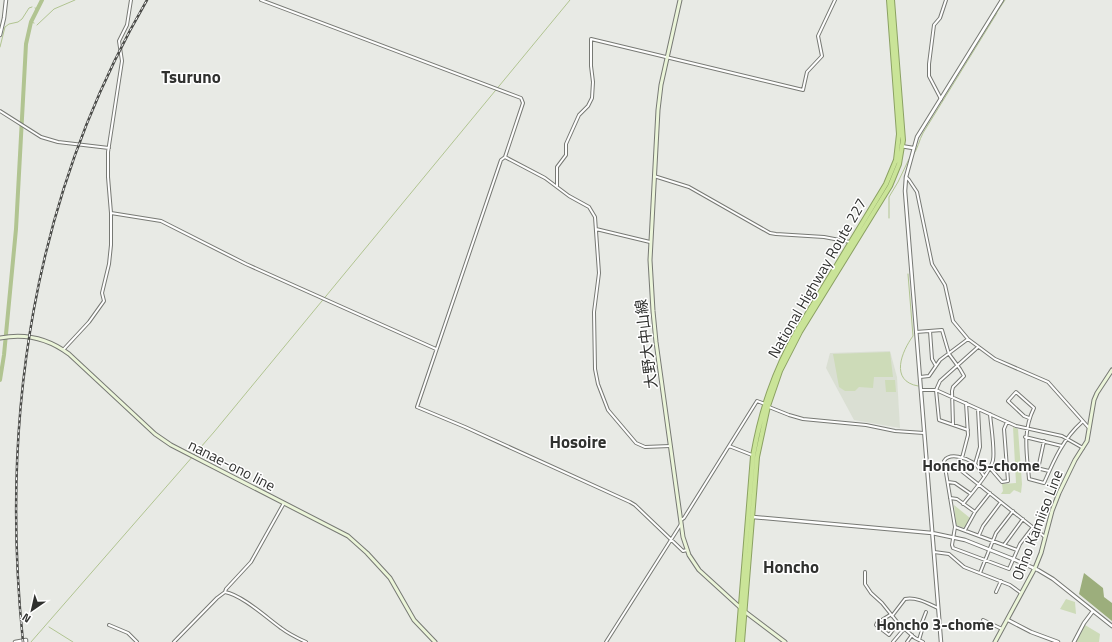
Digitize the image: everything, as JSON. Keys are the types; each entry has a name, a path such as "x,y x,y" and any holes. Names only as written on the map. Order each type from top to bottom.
{"highway":[{"name":"National Highway Route 227","path":"888,0 900,146"},
{"name":"National Highway Route 227","path":"742,642 743,609 758,428 784,355 853,243 886,184 894,169 900,146 902,133 892,0"},
{"name":"National Highway Route 227","path":"738,642 743,609"}],"main road":[{"name":"大野大中山線","path":"680,0 659,96 650,242 653,311 681,522 687,550 692,561 699,570 743,609 785,642"},
{"name":"nanae-ono line","path":"0,338 14,336 41,339 63,350 155,434 171,445 341,532 354,542 390,578 414,620 435,642"},
{"name":"Ohno Kamiiso Line","path":"995,642 1035,568 1059,492 1087,440 1094,400 1112,370"}],"street":[{"path":"0,35 6,0"},
{"path":"63,350 85,326 104,301 102,292 110,258 111,213 108,177 109,148 122,61 119,41 127,25 131,0"},
{"path":"260,0 497,88 523,100 505,157 501,160 417,407 465,427 630,502 683,551 687,550"},
{"path":"556,186 557,167 566,155 566,144 579,115 588,106 592,98 592,40 803,90 806,72 822,56 818,36 835,0"},
{"path":"941,99 929,76 929,64 934,25 940,18 946,0"},
{"path":"941,642 905,190 906,177 917,137 1002,0"},
{"path":"0,111 29,130 48,140 109,148"},
{"path":"900,146 913,148"},
{"path":"505,157 545,178 569,196 589,207 595,217 599,273 594,312 595,369 598,384 608,410 636,443 645,447 671,446"},
{"path":"654,176 689,187 773,234 824,237 853,243"},
{"path":"906,177 917,192 932,264 945,285 952,317 956,324 968,339 995,359 1048,382 1082,422 1090,429"},
{"path":"111,213 161,221 246,264 436,349"},
{"path":"596,229 650,242"},
{"path":"916,332 942,330 949,354 964,376 953,387 951,396 953,425"},
{"path":"930,331 932,359 936,366"},
{"path":"920,377 929,376 940,360 968,339"},
{"path":"968,430 939,420 936,390 940,381 978,347"},
{"path":"921,390 936,390 1016,426 1055,434 1082,448"},
{"path":"1029,418 1024,416 1008,400 1016,392 1034,408 1029,418 1026,437 1029,479 1044,483 1066,439 1071,431 1082,422"},
{"path":"606,642 757,401 789,415 803,419 859,424 895,431 924,432"},
{"path":"962,458 968,435 966,403"},
{"path":"975,464 980,447 978,409"},
{"path":"963,504 990,468 993,455 990,414"},
{"path":"990,468 1002,482 1008,481 1004,429 1008,422"},
{"path":"1026,437 1062,446"},
{"path":"1038,469 1044,441"},
{"path":"728,446 755,456"},
{"path":"984,476 975,464 962,458 949,456 944,461 955,527 952,545 953,548 1008,569 1020,544 1033,527"},
{"path":"1028,466 1049,471"},
{"path":"927,468 956,468 1046,537"},
{"path":"948,482 955,483 971,494"},
{"path":"964,530 975,512 990,493"},
{"path":"950,498 958,499 975,512"},
{"path":"979,536 983,526 1001,502"},
{"path":"174,642 217,598 225,592 251,562 284,503"},
{"path":"980,573 996,533 1013,511"},
{"path":"750,517 932,533 953,537 1035,568 1054,580 1112,626"},
{"path":"1004,545 1023,518"},
{"path":"955,527 1017,550"},
{"path":"934,552 949,554 964,567 1010,585 1021,594"},
{"path":"865,572 864,580 867,588 888,610 898,624 923,642"},
{"path":"996,592 1001,581"},
{"path":"225,592 235,596 268,617 288,633 306,642"},
{"path":"898,624 889,635 876,625 891,615 905,599 918,599 939,609"},
{"path":"1074,642 1084,623 1093,611"},
{"path":"919,640 922,630 921,625 926,612"},
{"path":"983,620 1002,629"},
{"path":"1008,620 1031,632 1058,642"},
{"path":"109,625 113,628 128,633 137,642"},
{"path":"893,642 904,629"},
{"path":"907,642 912,635"},
{"path":"14,642 26,640 26,642"}],"shaded area":[{"path":"890,351 897,377 900,428 854,420 826,368 830,353"}],"green space":[{"path":"890,352 893,377 874,377 873,388 859,387 855,391 845,391 839,387 833,354"},
{"path":"885,380 895,380 896,392 886,392"},
{"path":"1013,427 1018,429 1022,484 1021,493 1014,490 1010,494 1001,494 1003,491 1002,484 1016,483"},
{"path":"954,505 970,518 965,528 956,524"},
{"path":"1084,573 1103,588 1104,597 1112,603 1112,621 1079,594"},
{"path":"1066,599 1075,602 1076,614 1060,609"},
{"path":"1085,625 1100,634 1099,642 1076,642"}],"waterway":[{"path":"0,380 4,355 16,229 26,44 31,22 42,0"},
{"path":"37,25 54,9 75,0"},
{"path":"31,642 214,432 570,0"},
{"path":"997,12 1005,0"},
{"path":"0,47 5,27 9,24 18,22 22,19 29,8 32,7"},
{"path":"913,155 923,133 997,13"},
{"path":"889,218 889,197 909,159"},
{"path":"908,274 913,336 905,349 900,365 903,378 909,383 918,386"},
{"path":"49,627 73,642"}],"railway":[{"path":"23,642 17,558 17,475 22,392 34,310 52,230 76,152 108,75 147,0"}],"district":[{"name":"Tsuruno","path":"191,77"},
{"name":"Hosoire","path":"578,442"},
{"name":"Honcho 5-chome","path":"981,465"},
{"name":"Honcho","path":"791,567"},
{"name":"Honcho 3-chome","path":"935,624"}]}
